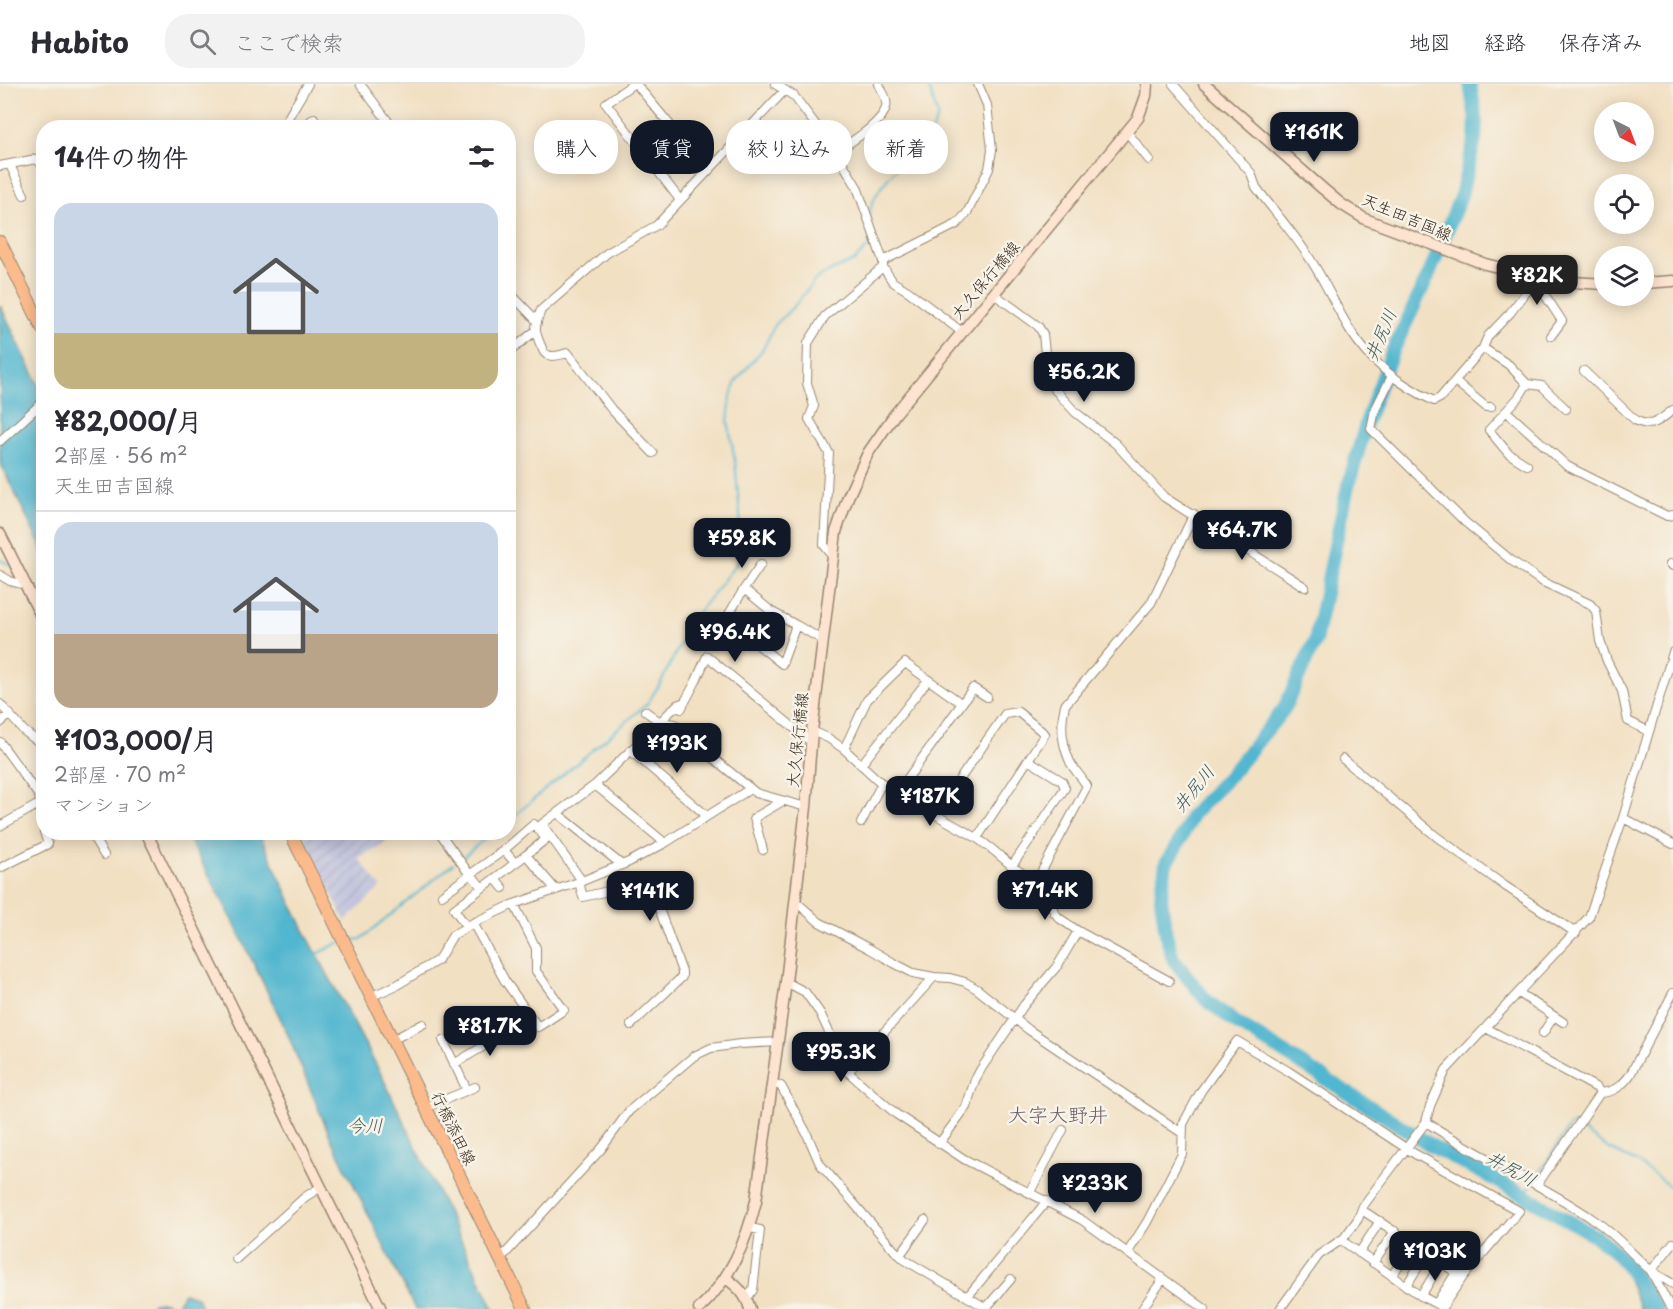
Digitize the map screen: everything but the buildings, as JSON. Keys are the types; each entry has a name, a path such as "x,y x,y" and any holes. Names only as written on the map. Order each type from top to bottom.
{"main road":[{"name":"大久保行橋線","path":"699,1309 726,1278 750,1228 756,1202 786,982 806,807 811,737 836,532 848,497 868,453 896,414 1138,118 1146,96 1147,84"},
{"name":"天生田吉国線","path":"1204,84 1341,204 1365,219 1485,264 1556,281 1594,283"},
{"path":"0,242 36,315"},
{"path":"1654,282 1673,281"},
{"path":"0,534 36,606"},
{"path":"150,840 381,1309"},
{"name":"行橋添田線","path":"294,840 525,1309"},
{"path":"726,1278 747,1298 750,1309"}],"street":[{"path":"287,120 308,84"},
{"path":"360,84 387,120"},
{"path":"630,134 606,103 635,84 666,120"},
{"path":"775,84 794,96 812,120"},
{"path":"852,141 873,126 883,114 886,98 879,84"},
{"path":"833,556 824,545 829,453 809,419 814,406 807,383 808,343 825,316 883,264 957,224 967,213 989,169 992,150 987,105 978,84"},
{"path":"1173,84 1251,173 1256,187 1314,263 1350,330 1368,353 1391,375 1413,391 1434,401 1440,398 1484,348 1488,336 1510,313 1538,277"},
{"path":"516,346 534,332 541,310 607,253 657,225 784,91"},
{"path":"1127,132 1149,160"},
{"path":"0,166 36,159"},
{"path":"10,165 24,195"},
{"path":"660,174 680,200"},
{"path":"849,174 857,187 883,264 893,282 962,332"},
{"path":"1538,277 1543,292 1562,321 1551,336"},
{"path":"994,294 1038,326 1043,334 1048,382 1075,412 1116,444 1164,496 1305,587"},
{"path":"516,299 537,321"},
{"path":"534,332 544,352 549,356 568,353 612,410 653,453"},
{"path":"1484,348 1509,365 1527,384 1542,386 1566,409"},
{"path":"1584,371 1635,420 1644,424 1653,424 1673,410"},
{"path":"1391,375 1375,410 1371,429 1465,522 1512,561 1541,581 1590,604 1596,611 1600,641 1607,661 1622,691 1628,721 1648,731"},
{"path":"1455,381 1486,407 1491,407"},
{"path":"1527,384 1519,397 1489,430 1508,453 1527,465"},
{"path":"0,441 36,408"},
{"path":"1506,411 1567,466 1667,516 1673,515"},
{"path":"1035,884 1087,786 1071,763 1063,738 1062,717 1065,705 1151,603 1194,514"},
{"path":"761,564 726,619 782,664 796,625"},
{"path":"0,575 10,581 25,583"},
{"path":"744,589 772,612 823,640"},
{"path":"1280,1309 1319,1255 1341,1240 1359,1218 1362,1210 1424,1125 1446,1070 1589,917 1623,819 1673,652"},
{"path":"631,1025 682,978 682,972 649,881 583,897 580,882 542,824 595,785 677,705 683,705 706,656 811,737 828,738 882,783 935,816 977,838 1012,867 1048,892 1054,912 1078,932 1169,981"},
{"path":"844,749 867,700 905,663 961,703"},
{"path":"861,765 928,680"},
{"path":"897,793 973,688 987,697"},
{"path":"0,704 36,740"},
{"path":"645,711 660,722 675,724 756,793 806,807"},
{"path":"935,816 1005,714 1018,712 1045,734 977,838"},
{"path":"0,723 10,714"},
{"path":"0,742 36,792"},
{"path":"631,751 707,816"},
{"path":"1343,759 1437,837 1576,933"},
{"path":"1012,867 1065,788 1062,781 1029,760"},
{"path":"861,823 882,783"},
{"path":"595,785 665,843"},
{"path":"370,997 397,985 438,960 453,935 470,925 514,904 622,865 665,843 750,789"},
{"path":"763,850 754,818 783,801"},
{"path":"2,822 36,805"},
{"path":"557,813 622,865"},
{"path":"1623,819 1673,844"},
{"path":"514,904 536,948 536,971 564,1010 538,1027 505,981 470,925 454,909 546,839 534,824 516,840"},
{"path":"0,868 48,844 47,840"},
{"path":"95,840 104,855"},
{"path":"445,840 482,888"},
{"path":"442,895 516,840"},
{"path":"504,850 515,863"},
{"path":"526,855 556,890"},
{"path":"495,878 503,888"},
{"path":"795,901 819,922 913,973 965,982 1014,1020 1182,1132"},
{"path":"939,1144 966,1107 975,1080 1014,1020 1058,965 1078,932"},
{"path":"848,1072 934,977"},
{"path":"786,982 805,992 819,1013 848,1072 896,1114 937,1140 939,1144 1082,1220 1205,1309"},
{"path":"1519,993 1563,1022"},
{"path":"1537,1185 1600,1093 1612,1091 1630,1075 1673,993"},
{"path":"1543,1033 1554,1016"},
{"path":"392,1040 423,1024"},
{"path":"454,1064 514,1028"},
{"path":"1486,1028 1600,1093"},
{"path":"425,1108 471,1088 454,1064 443,1040"},
{"path":"1128,1252 1182,1154 1183,1124 1201,1091 1237,1041 1408,1147 1519,1211 1459,1275 1440,1307 1341,1240"},
{"path":"500,1257 602,1148 635,1105 694,1056 711,1048 778,1042"},
{"path":"772,1083 781,1086 820,1164 900,1255 987,1308 1011,1279"},
{"path":"1424,1125 1537,1185 1594,1220 1615,1236 1651,1271 1673,1284"},
{"path":"1030,1192 1063,1130"},
{"path":"236,1259 305,1197 321,1187"},
{"path":"968,1296 1047,1201"},
{"path":"1362,1210 1459,1275"},
{"path":"900,1255 925,1220"},
{"path":"1359,1253 1380,1221"},
{"path":"747,1298 753,1290 760,1230 750,1228"},
{"path":"1374,1263 1395,1232"},
{"path":"1651,1271 1673,1242"},
{"path":"1392,1276 1413,1244"},
{"path":"1406,1286 1427,1253"},
{"path":"1421,1296 1441,1263"},
{"path":"1651,1271 1671,1309"},
{"path":"1142,1309 1164,1279"}],"shaded area":[{"path":"305,840 389,840 358,858 381,887 345,921"}],"water":[{"path":"0,305 36,380 36,537 0,462"},
{"name":"今川","path":"190,840 262,840 304,930 381,1074 494,1309 415,1309 331,1139 285,1028 231,917"},
{"path":"1631,1269 1656,1309 1640,1309 1628,1279"},
{"path":"184,1293 197,1297 202,1309 150,1309 153,1303 163,1301 175,1307"}],"waterway":[{"path":"870,215 872,204 886,181 933,129 938,117 928,84"},
{"name":"井尻川","path":"1470,84 1476,119 1475,139 1461,195 1430,272 1391,355 1367,420 1347,490 1315,641 1284,709 1230,775 1192,815 1166,863 1161,898 1166,934 1173,959 1206,1000 1235,1022 1437,1149 1595,1236 1609,1246 1625,1263 1657,1309"},
{"path":"516,814 647,704 661,682 693,619 737,563 742,537 735,461 728,421 731,396 736,381 763,349 775,325 816,279 854,261 869,246 870,236"},
{"path":"0,560 11,565"},
{"path":"464,856 483,840"},
{"path":"348,941 361,939 453,864"},
{"path":"316,955 340,942"},
{"path":"1534,1180 1568,1128 1574,1124 1609,1149 1637,1162 1673,1189"},
{"path":"1526,1196 1531,1185"}],"district":[{"name":"大字大野井","path":"1058,1115"}]}
